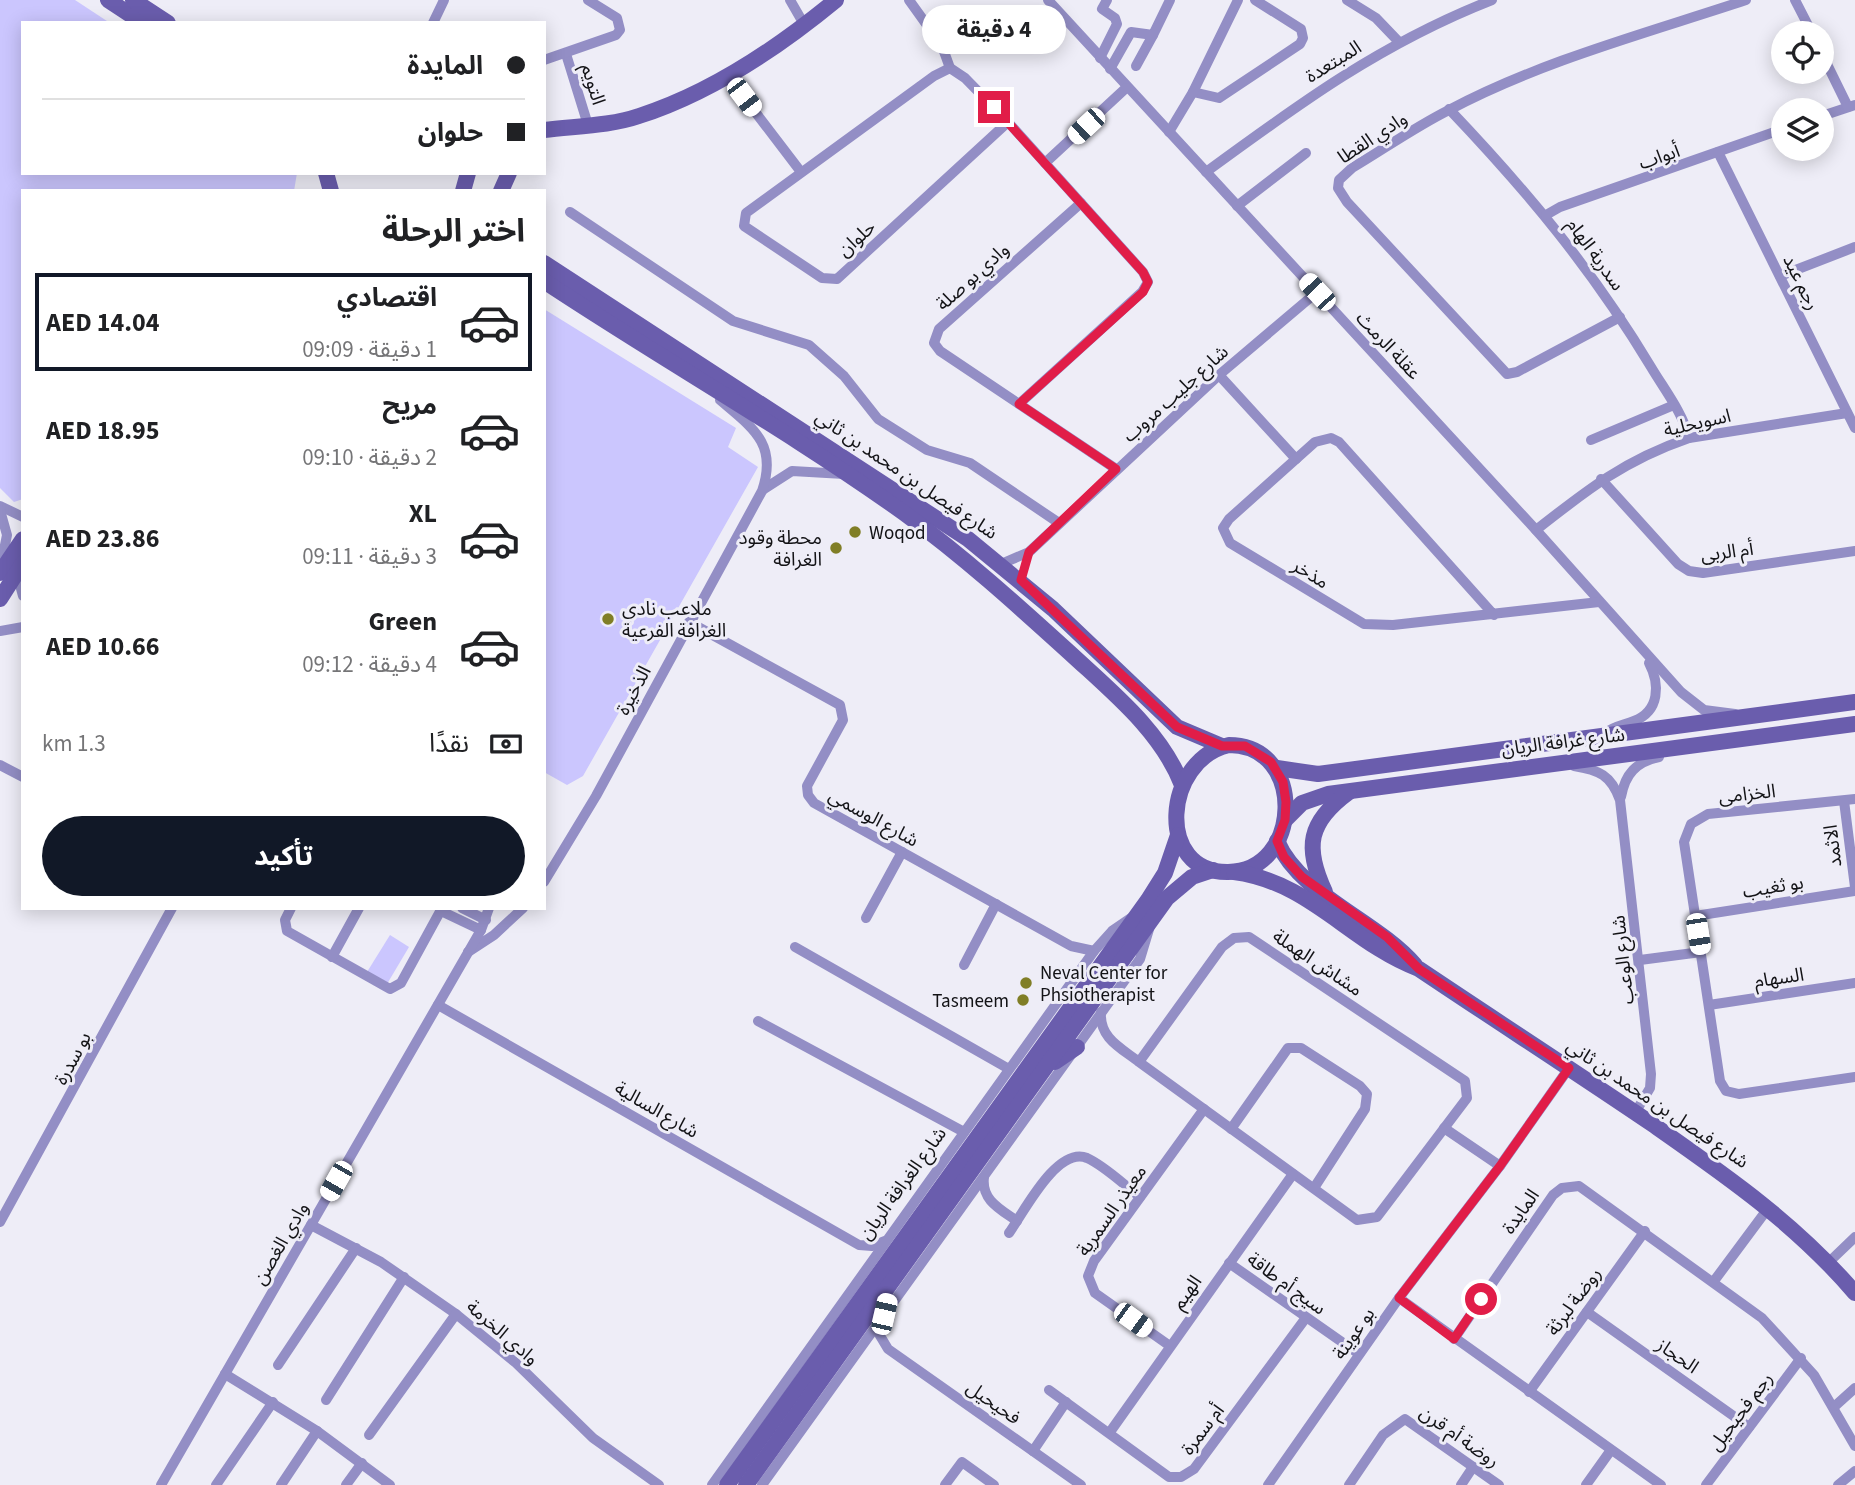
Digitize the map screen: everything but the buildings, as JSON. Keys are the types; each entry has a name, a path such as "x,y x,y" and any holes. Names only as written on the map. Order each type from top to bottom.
{"main road":[{"path":"108,0 140,21"},
{"path":"133,0 165,21"},
{"path":"546,130 638,117 727,75 805,26 836,0"},
{"name":"شارع فيصل بن محمد بن ثاني","path":"546,264 879,478 1001,564 1177,727 1222,746"},
{"name":"شارع فيصل بن محمد بن ثاني","path":"546,282 905,514 999,588 1155,737 1168,753 1182,785"},
{"path":"1,573 21,542"},
{"path":"0,599 21,566"},
{"name":"شارع غرافة الريان","path":"1277,768 1318,774 1855,702"},
{"name":"شارع غرافة الريان","path":"1285,820 1306,800 1352,790 1855,724"},
{"path":"1222,746 1245,746 1265,756 1277,768 1285,793 1285,820 1277,841 1258,864 1234,872 1213,870 1192,858 1178,835 1176,805 1182,785 1201,758 1222,746"},
{"path":"1326,894 1314,867 1313,838 1324,813 1352,790"},
{"name":"شارع الغرافة الريان","path":"746,1485 1047,1067 1144,918 1178,835"},
{"name":"شارع فيصل بن محمد بن ثاني","path":"1277,841 1294,870 1376,938"},
{"name":"شارع الغرافة الريان","path":"727,1485 916,1221 1144,918 1182,883 1213,870"},
{"name":"شارع فيصل بن محمد بن ثاني","path":"1234,872 1257,875 1284,884 1376,938 1569,1068 1769,1207 1829,1262 1855,1293"},
{"path":"1047,1067 1080,1043"},
{"path":"890,1236 916,1221"},
{"path":"853,1309 864,1271"},
{"path":"882,1318 892,1282"},
{"path":"824,1377 856,1354"},
{"path":"713,1485 739,1468"}],"street":[{"path":"434,21 444,0"},
{"name":"التويم","path":"546,59 611,38 620,30 617,18 588,0"},
{"path":"790,0 805,26"},
{"path":"909,0 942,46 950,68 965,78 1008,122 1147,276 1146,288 1019,404"},
{"name":"عقلة الرمث","path":"1048,0 1058,5 1126,88 1536,530 1645,654 1696,706 1740,717"},
{"path":"1136,66 1170,0"},
{"path":"1169,132 1193,92 1238,0"},
{"path":"1193,92 1219,98 1300,44 1303,38 1301,29 1255,0"},
{"path":"1347,0 1376,18 1398,41"},
{"name":"المبتعدة","path":"1206,172 1329,83 1398,41 1492,0"},
{"name":"وادي القطا","path":"1620,317 1517,372 1507,374 1347,202 1338,188 1341,177 1449,109 1568,59 1746,0"},
{"path":"1795,0 1806,21"},
{"path":"1097,20 1105,4 1117,24 1100,58"},
{"path":"1110,68 1131,32 1153,35"},
{"name":"التويم","path":"566,54 588,125"},
{"name":"حلوان","path":"950,68 934,76 746,213 744,226 786,256 832,281 1008,122"},
{"path":"727,75 801,172"},
{"path":"1834,75 1852,106 1834,112"},
{"path":"1045,163 1126,88"},
{"name":"سدرية الهام","path":"1449,109 1546,215 1620,317 1674,405 1689,438"},
{"name":"أبواب","path":"1546,215 1560,206 1771,134"},
{"name":"رجم عيد","path":"1718,152 1855,428"},
{"path":"1237,206 1306,153"},
{"name":"وادي بو صلة","path":"1081,202 939,329 933,338 940,351 1116,469"},
{"path":"570,212 733,321 809,345 844,376 878,419 927,450 970,463 1059,523"},
{"path":"1780,276 1855,247"},
{"name":"شارع جليب مروب","path":"1001,564 1029,552 1219,375 1317,292"},
{"path":"1219,375 1296,459"},
{"name":"الذخيرة","path":"546,879 596,796 762,491 769,470 768,455 760,437 694,377"},
{"path":"1591,440 1674,405"},
{"name":"اسويحلية","path":"1536,530 1601,478 1651,452 1689,438 1847,413"},
{"name":"مذخر","path":"1494,615 1339,442 1321,438 1225,523 1224,534 1230,543 1364,624 1385,625 1494,615 1599,602"},
{"name":"الذخيرة","path":"762,491 792,471 845,475"},
{"name":"أم الربى","path":"1601,478 1678,564 1689,571 1703,572 1855,551"},
{"path":"0,508 21,516"},
{"path":"0,508 7,535 1,573"},
{"path":"1021,580 1029,552"},
{"name":"شارع الوسمي","path":"689,622 840,705 843,720 810,780 808,795 820,807 1071,946 1094,951"},
{"path":"0,631 21,627"},
{"name":"عقلة الرمث","path":"1604,734 1639,719 1653,705 1657,682 1645,654"},
{"name":"شارع الوعب","path":"1635,1113 1650,1088 1651,1074 1620,800 1623,785 1632,769 1675,748"},
{"name":"شارع الوعب","path":"1565,762 1605,774 1620,800"},
{"path":"0,765 21,776"},
{"name":"الاثمد","path":"1850,800 1855,889"},
{"name":"الخزامى","path":"1850,800 1708,814 1691,824 1684,842 1720,1082 1726,1091 1739,1094 1855,1077"},
{"path":"866,918 902,852"},
{"name":"بو ثغيب","path":"1695,916 1855,889"},
{"path":"964,965 996,904"},
{"name":"بو سدرة","path":"0,1222 171,910"},
{"path":"290,910 285,920 287,931 386,988 394,989 401,983 442,910 483,925"},
{"path":"332,957 358,910"},
{"path":"465,910 483,925"},
{"name":"وادي الغصن","path":"160,1485 438,1005 483,925 488,910"},
{"path":"467,953 494,935 521,910"},
{"name":"شارع الغرافة الريان","path":"713,1485 1094,951 1112,931 1144,918 1143,954 762,1485"},
{"name":"مشاش الهملة","path":"1108,1038 1139,1062 1357,1220 1377,1217 1466,1098 1465,1081 1249,937 1234,938 1222,947 1139,1062"},
{"path":"795,947 1009,1069"},
{"path":"1640,960 1701,951"},
{"name":"السهام","path":"1709,1005 1855,983"},
{"name":"شارع السالية","path":"438,1005 859,1245"},
{"path":"1101,1012 1102,1026 1108,1038"},
{"path":"758,1021 964,1132"},
{"path":"1080,1043 1095,1036 1108,1038"},
{"path":"1231,1129 1288,1048 1301,1048 1360,1086 1368,1099 1365,1109 1314,1188"},
{"name":"بو عوينة","path":"1268,1485 1399,1298 1500,1166 1569,1068"},
{"name":"معيذر السمرية","path":"1170,1346 1095,1293 1088,1276 1094,1261 1204,1109"},
{"path":"1444,1128 1500,1166"},
{"path":"1009,1233 1059,1162 1076,1156 1088,1158 1140,1196"},
{"name":"الهيم","path":"1110,1432 1293,1174"},
{"path":"984,1176 983,1187 989,1201"},
{"name":"المايدة","path":"1454,1339 1557,1191 1574,1185 1585,1188 1762,1318 1801,1358 1828,1395 1855,1446"},
{"path":"964,1203 989,1201 1017,1221"},
{"path":"1714,1281 1769,1207"},
{"name":"وادي الخرمة","path":"310,1225 356,1248 404,1277 456,1314 516,1363 585,1432 659,1485"},
{"name":"روضة لبرثة","path":"1529,1392 1645,1231"},
{"path":"859,1245 872,1246 890,1236"},
{"path":"1829,1262 1855,1237"},
{"path":"859,1245 866,1254 864,1271"},
{"path":"278,1365 356,1248"},
{"name":"سيج أم طاقة","path":"1228,1263 1359,1354"},
{"path":"326,1399 404,1277"},
{"path":"1399,1298 1661,1485"},
{"name":"الحجاز","path":"1587,1312 1749,1427"},
{"path":"369,1435 456,1314"},
{"path":"882,1318 879,1334 888,1349"},
{"name":"أم سمرة","path":"1049,1390 1169,1476 1181,1477 1194,1469 1305,1319"},
{"path":"856,1354 870,1345 888,1349"},
{"name":"فحيحيل","path":"888,1349 1033,1451 1073,1483"},
{"name":"رجم فحيحيل","path":"1706,1485 1801,1358"},
{"path":"225,1374 317,1431 390,1485"},
{"path":"1828,1395 1851,1390"},
{"path":"1835,1406 1851,1390"},
{"path":"216,1485 273,1402"},
{"path":"1033,1451 1066,1402"},
{"name":"روضة أم قرن","path":"1349,1485 1383,1434 1405,1419 1499,1485"},
{"path":"281,1485 317,1431"},
{"path":"1586,1485 1611,1450"},
{"path":"945,1485 962,1462 994,1485"},
{"path":"346,1485 362,1464"},
{"path":"1461,1485 1474,1467"},
{"path":"1838,1485 1855,1471"}],"shaded area":[{"path":"0,0 75,0 107,21 21,21 21,175 297,175 294,189 21,189 21,500 14,502 0,488"},
{"name":"ملاعب نادي الغرافة الفرعية","path":"546,310 736,428 728,447 758,467 583,776 567,785 546,773"},
{"path":"390,935 409,947 387,984 367,972"}],"place":[{"name":"Woqod","path":"855,532"},
{"name":"محطة وقود الغرافة","path":"836,548"},
{"name":"ملاعب نادي الغرافة الفرعية","path":"608,619"},
{"name":"Neval Center for Phsiotherapist","path":"1026,983"},
{"name":"Tasmeem","path":"1023,1000"}],"route":[{"path":"994,107 1147,276 1148,282 1143,292 1019,404 1116,469 1029,552 1023,565 1021,580 1177,727 1189,735 1222,746 1245,746 1256,750 1277,768 1283,782 1286,813 1277,841 1294,870 1387,937 1419,969 1569,1068 1500,1166 1399,1298 1454,1339 1481,1299"}]}
